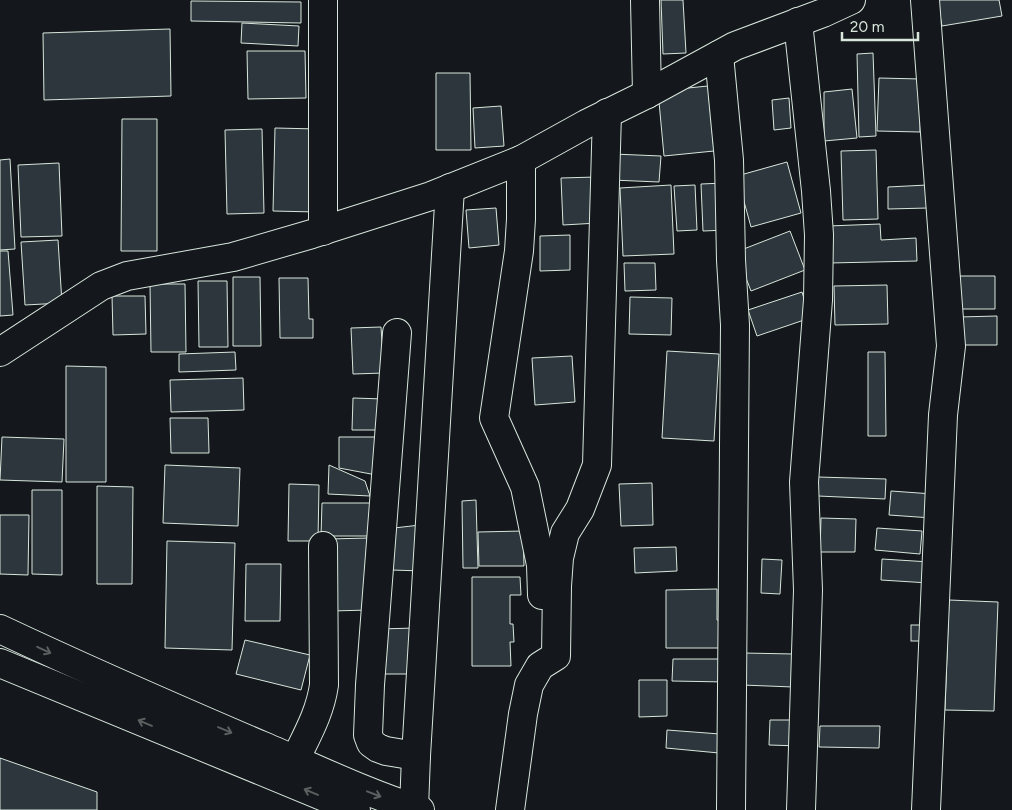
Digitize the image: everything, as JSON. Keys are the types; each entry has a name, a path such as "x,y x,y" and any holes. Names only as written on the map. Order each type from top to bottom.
{"main road":[{"path":"322,231 323,0"},
{"path":"644,0 647,94"},
{"path":"0,352 101,286 128,276 234,258 431,196 521,160 735,46 823,13 851,0"},
{"path":"925,0 951,346 943,415 926,810"},
{"path":"798,22 819,235 818,300 804,482 808,590 802,810"},
{"path":"719,55 728,160 735,324 730,810"},
{"path":"540,666 556,656 559,558 565,533 580,509 597,465 607,113"},
{"path":"510,810 525,707 530,685 540,666 546,608 542,592 541,565 537,540 525,486 494,418 519,251 521,160"},
{"path":"0,663 188,728 295,760 370,792 417,809 416,756 450,188"},
{"path":"397,332 370,685 368,735 371,743 378,748 416,756"},
{"path":"295,760 317,715 324,685 323,546"},
{"path":"0,630 101,676 188,728 356,810"}],"building":[{"path":"661,0 683,0 686,53 663,54"},
{"path":"937,0 999,0 1002,16 942,26"},
{"path":"191,1 301,2 301,23 191,21"},
{"path":"242,23 299,26 298,46 241,43"},
{"path":"170,29 171,96 44,100 43,33"},
{"path":"247,51 305,51 306,98 248,99"},
{"path":"873,53 876,136 859,137 857,54"},
{"path":"436,73 470,73 471,150 436,150"},
{"path":"879,78 921,79 920,132 877,131"},
{"path":"708,86 714,151 664,156 658,91"},
{"path":"852,89 857,138 824,141 824,92"},
{"path":"789,98 791,128 774,130 772,100"},
{"path":"501,106 504,146 475,148 473,108"},
{"path":"122,119 157,119 157,251 121,251"},
{"path":"275,128 318,129 316,212 273,211"},
{"path":"262,129 264,213 227,214 225,130"},
{"path":"876,150 878,219 843,220 841,151"},
{"path":"613,154 661,156 659,182 612,180"},
{"path":"10,159 15,249 0,250 0,160"},
{"path":"787,162 801,213 751,227 737,176"},
{"path":"59,163 62,236 21,237 18,165"},
{"path":"596,177 598,223 563,225 561,178"},
{"path":"724,183 727,230 703,231 701,184"},
{"path":"671,185 674,254 623,256 620,188"},
{"path":"695,185 697,230 677,231 674,186"},
{"path":"927,185 928,208 888,209 888,187"},
{"path":"496,208 499,245 469,248 466,210"},
{"path":"880,224 881,240 916,238 917,261 830,263 828,226"},
{"path":"790,231 805,270 751,291 736,252"},
{"path":"570,235 570,270 540,271 540,236"},
{"path":"58,240 62,303 25,305 21,242"},
{"path":"0,251 8,251 13,315 0,316"},
{"path":"624,263 655,263 656,290 625,291"},
{"path":"958,276 995,276 995,309 959,309"},
{"path":"233,277 260,277 261,346 233,346"},
{"path":"279,278 308,278 309,319 313,319 313,338 280,338"},
{"path":"198,281 227,281 228,347 199,347"},
{"path":"150,284 185,284 186,352 151,352"},
{"path":"887,285 888,324 835,325 834,286"},
{"path":"802,292 810,318 757,336 748,310"},
{"path":"112,296 145,296 146,334 113,335"},
{"path":"630,297 672,298 671,335 629,334"},
{"path":"997,316 997,345 960,345 959,317"},
{"path":"381,327 384,373 353,374 351,328"},
{"path":"667,351 719,354 714,441 662,438"},
{"path":"235,352 236,370 179,372 179,354"},
{"path":"868,352 885,352 886,436 868,436"},
{"path":"572,356 575,402 535,405 532,358"},
{"path":"66,366 106,367 106,482 66,482"},
{"path":"243,378 244,410 171,412 170,380"},
{"path":"353,398 384,399 384,430 352,430"},
{"path":"170,418 208,418 209,453 171,453"},
{"path":"2,437 64,439 62,482 0,480"},
{"path":"339,437 381,437 382,467 371,474 339,468"},
{"path":"165,465 240,468 238,526 163,523"},
{"path":"329,465 365,481 370,496 328,494"},
{"path":"818,477 886,479 885,499 818,496"},
{"path":"652,483 653,525 621,526 619,484"},
{"path":"289,484 319,485 318,541 288,541"},
{"path":"97,486 133,487 132,584 97,584"},
{"path":"32,490 62,490 62,575 32,574"},
{"path":"891,491 933,494 932,518 889,515"},
{"path":"476,500 478,568 463,568 462,501"},
{"path":"322,503 374,503 373,536 321,536"},
{"path":"0,515 29,515 28,575 0,574"},
{"path":"821,518 856,519 855,552 820,552"},
{"path":"420,525 423,571 391,570 394,528"},
{"path":"877,528 922,531 920,554 875,550"},
{"path":"523,531 524,566 479,566 478,532"},
{"path":"369,538 370,610 331,611 329,539"},
{"path":"167,541 235,543 232,650 165,648"},
{"path":"676,547 677,571 635,573 634,548"},
{"path":"762,559 782,560 780,594 761,593"},
{"path":"882,559 930,562 929,583 881,580"},
{"path":"246,564 281,564 280,621 245,621"},
{"path":"472,577 520,577 521,595 510,595 510,624 513,624 514,642 510,642 511,666 472,666"},
{"path":"717,589 717,620 723,620 723,648 666,648 666,590"},
{"path":"949,600 998,602 994,711 945,710"},
{"path":"911,625 928,625 928,641 911,641"},
{"path":"415,628 415,674 379,674 379,629"},
{"path":"245,640 310,655 301,690 236,674"},
{"path":"743,653 794,654 793,687 742,685"},
{"path":"673,659 727,659 726,682 672,681"},
{"path":"639,680 667,680 667,716 639,717"},
{"path":"770,720 800,720 800,746 769,745"},
{"path":"820,726 880,726 879,748 819,747"},
{"path":"667,730 720,734 719,753 666,748"},
{"path":"0,758 97,792 97,810 0,810"}]}
